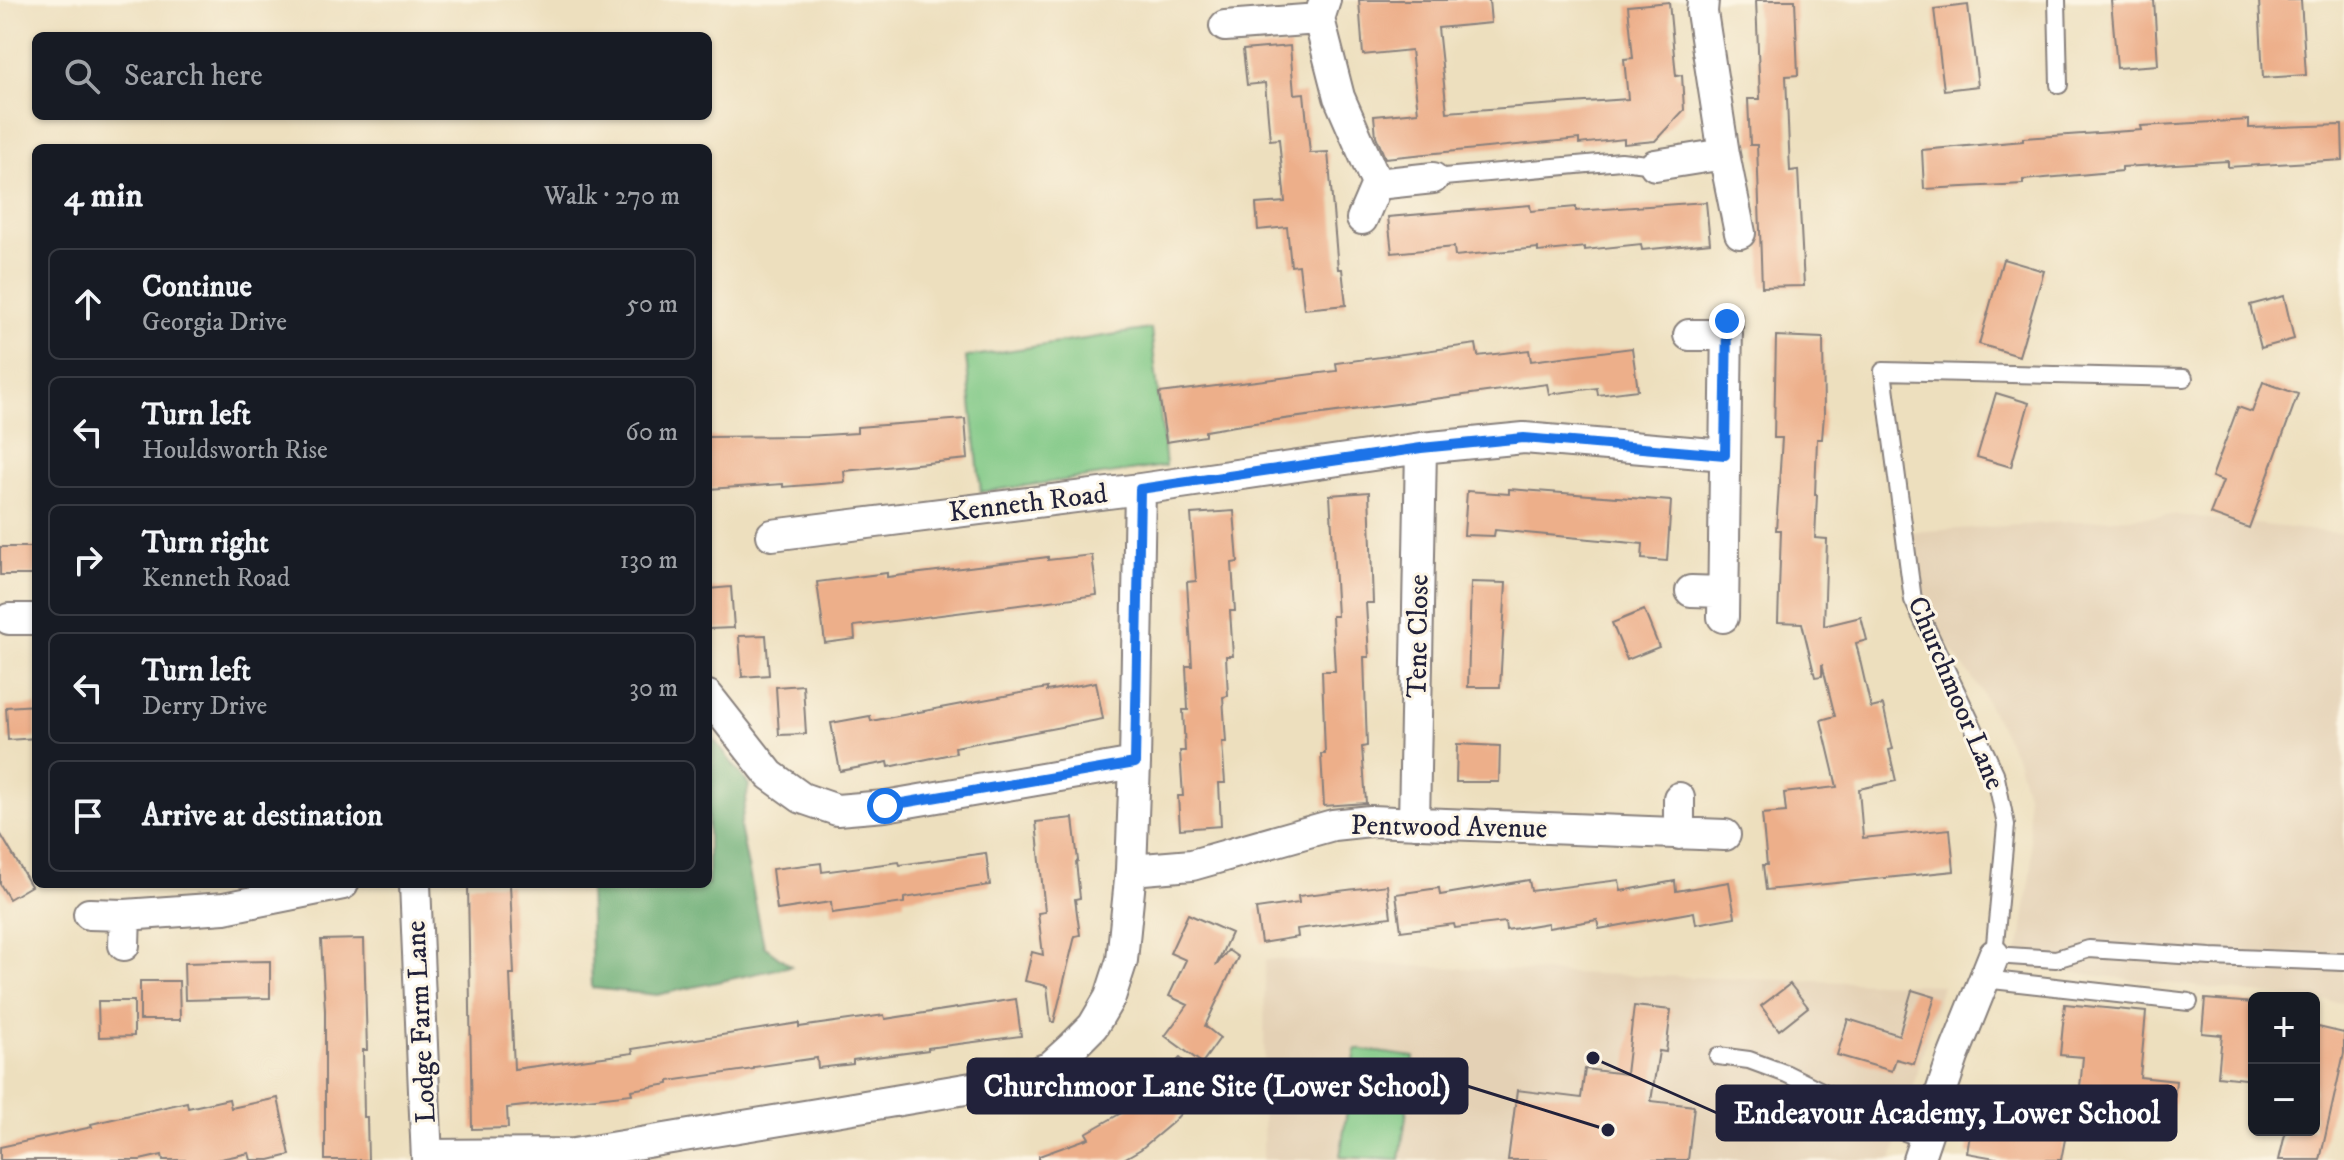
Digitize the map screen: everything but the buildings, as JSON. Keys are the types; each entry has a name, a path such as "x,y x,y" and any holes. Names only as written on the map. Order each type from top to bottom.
{"street":[{"path":"1703,0 1702,12 1724,154 1740,233"},
{"path":"1225,26 1322,10 1339,97 1377,184 1362,219"},
{"path":"1655,165 1724,154"},
{"path":"1377,184 1433,178"},
{"path":"1689,335 1727,328 1723,605 1691,591"},
{"name":"Kenneth Road","path":"772,535 803,545 1140,489 1421,448 1524,438 1725,455"},
{"name":"Tene Close","path":"1414,823 1421,448"},
{"path":"427,1157 574,1154 1019,1080 1050,1067 1072,1047 1093,1026 1110,997 1122,960 1131,870 1140,489"},
{"path":"712,701 770,775 802,798 837,810 885,806 1135,763"},
{"path":"1679,798 1679,834"},
{"name":"Pentwood Avenue","path":"1131,870 1192,865 1333,825 1370,821 1725,835"},
{"path":"89,914 125,930 323,888"},
{"name":"Lodge Farm Lane","path":"415,888 427,1157"},
{"name":"Churchmoor Lane","path":"1921,1150 1989,967"}],"lane":[{"path":"2057,0 2059,85"},
{"path":"1433,178 1621,161 1655,165"},
{"name":"Churchmoor Lane","path":"1989,967 2006,825 1995,773 1913,600 1883,371 2184,378"},
{"path":"1989,967 2056,959 2089,949 2344,962"},
{"path":"1989,967 2189,1002"},
{"path":"1718,1056 1749,1060 1787,1074 1902,1131 1921,1150"}],"shaded area":[{"path":"2176,515 2344,534 2344,1003 2320,1000 2320,992 2248,992 2013,966 2021,941 2032,867 2027,794 2017,759 1978,686 1929,618 1910,532"},
{"path":"1265,959 1567,973 1942,985 1892,1160 1263,1160"}],"green space":[{"path":"1151,329 1166,466 981,492 966,357"},
{"path":"712,737 749,785 740,827 764,946 791,966 657,995 592,988 589,888 712,888"},
{"path":"1356,1049 1414,1057 1400,1160 1340,1157"}],"place":[{"name":"Endeavour Academy, Lower School","path":"1593,1058"},
{"name":"Churchmoor Lane Site (Lower School)","path":"1608,1130"}],"route":[{"path":"885,806 1135,763 1140,489 1421,448 1524,438 1725,455 1727,321"}]}
